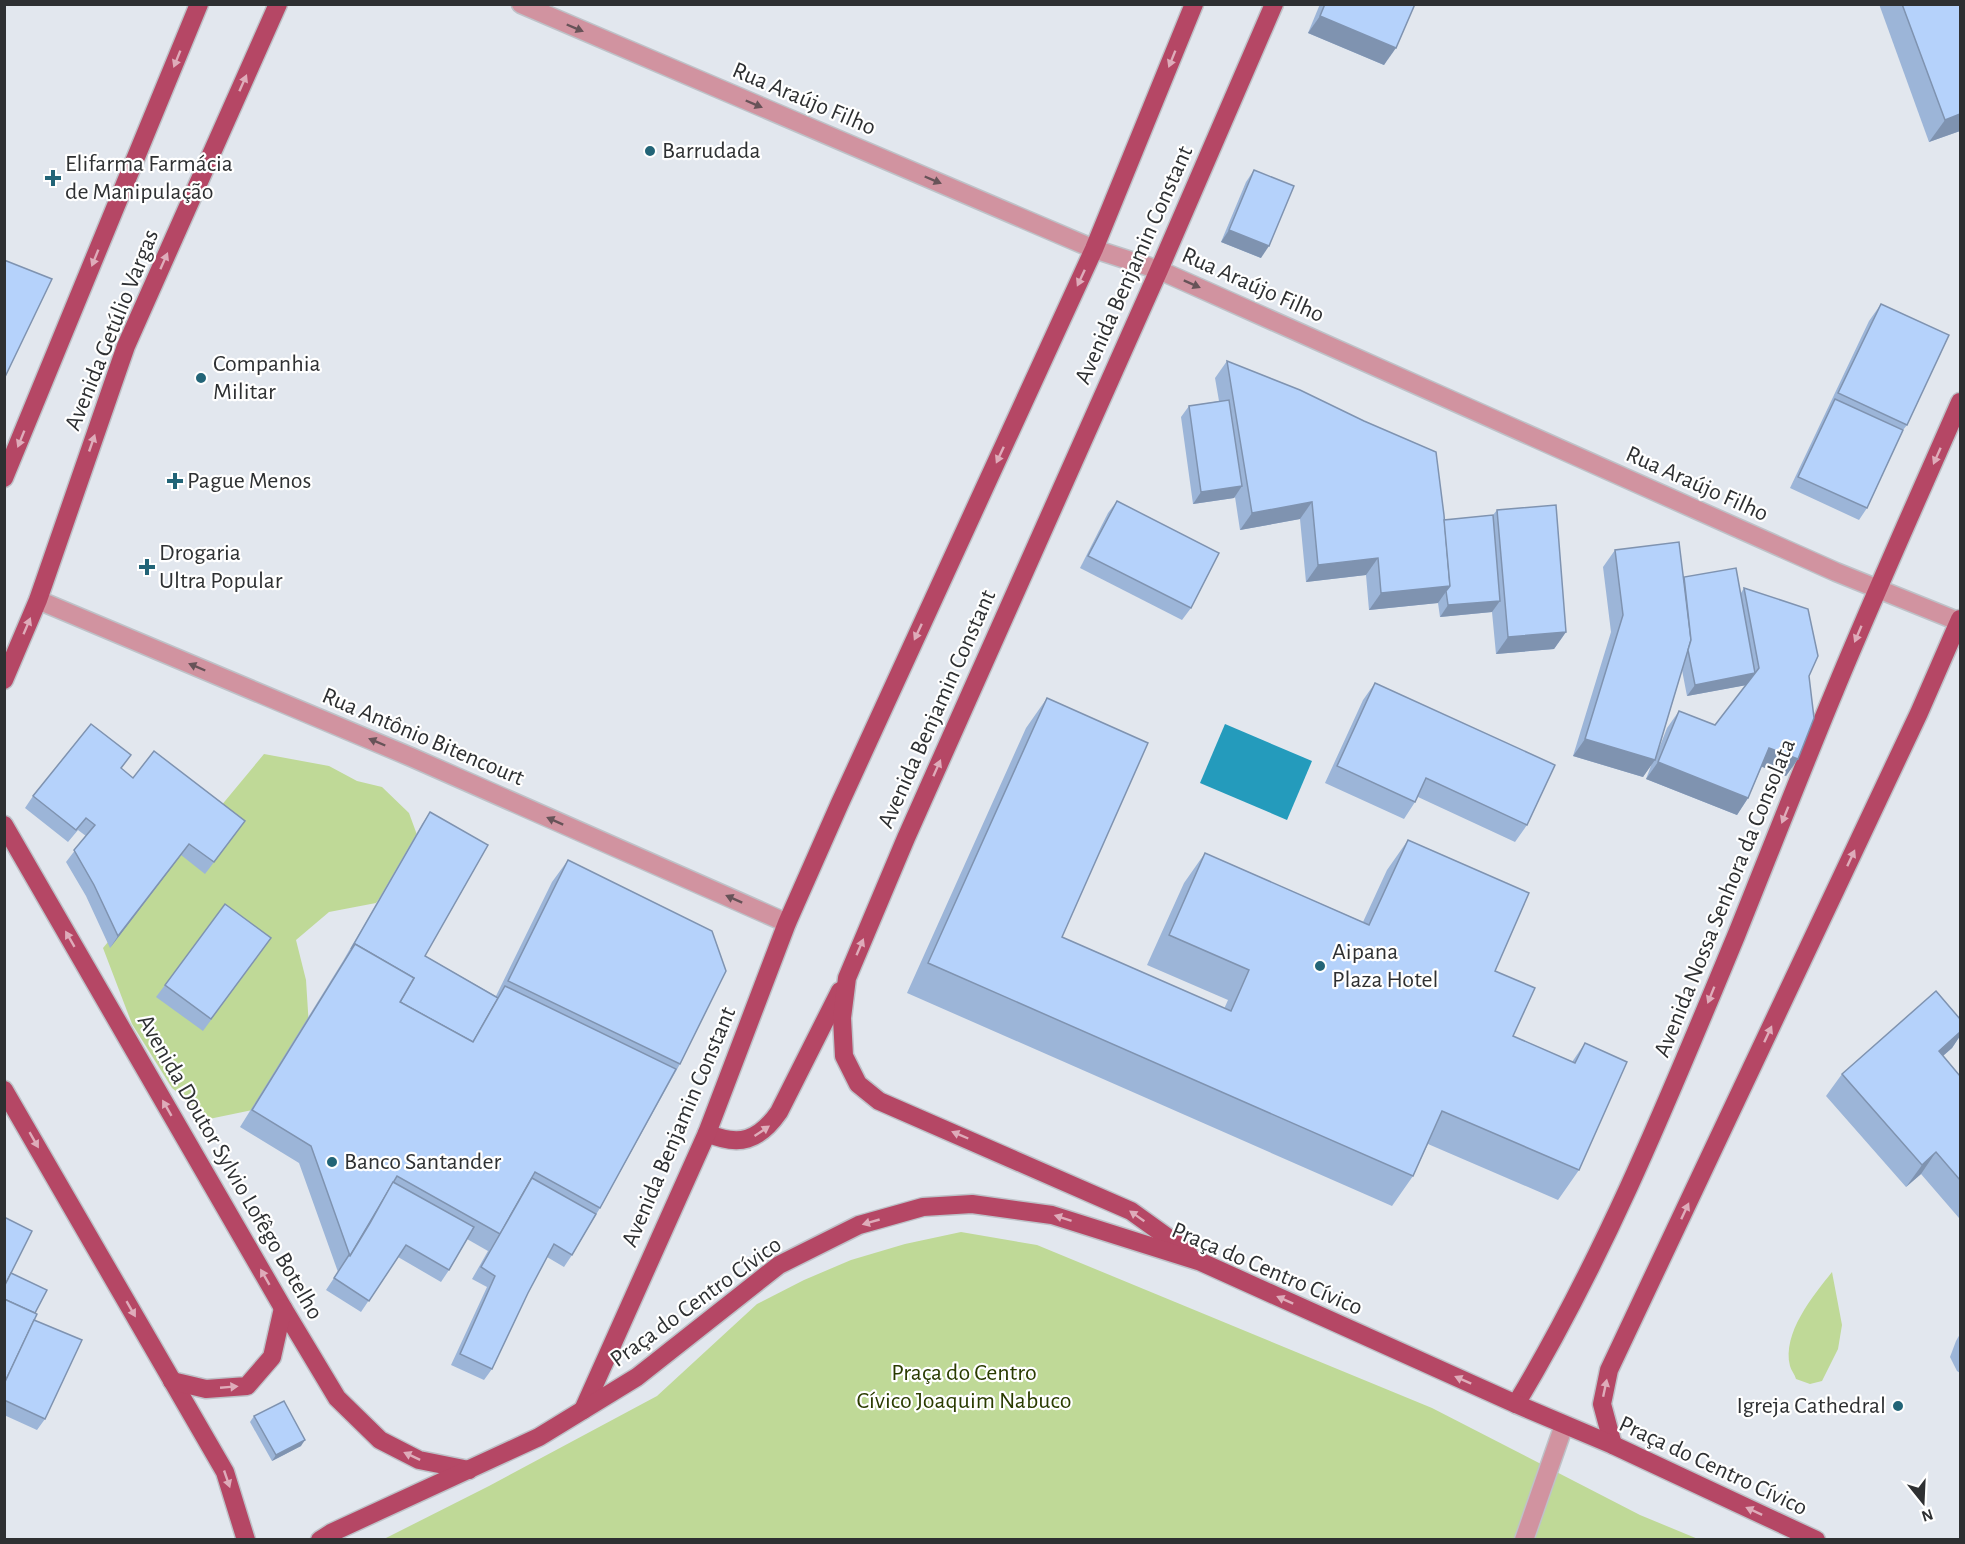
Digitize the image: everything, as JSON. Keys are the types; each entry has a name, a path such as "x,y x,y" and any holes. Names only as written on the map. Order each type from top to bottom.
{"main road":[{"name":"Avenida Getúlio Vargas","path":"4,478 200,4"},
{"name":"Avenida Getúlio Vargas","path":"4,680 38,600 126,346 278,4"},
{"name":"Avenida Benjamin Constant","path":"583,1410 707,1133 787,923 1094,249 1194,4"},
{"name":"Avenida Benjamin Constant","path":"1201,1262 1131,1211 879,1101 858,1084 844,1056 842,1018 847,978 916,816 1159,270 1274,4"},
{"name":"Avenida Nossa Senhora da Consolata","path":"1516,1404 1576,1295 1664,1111 1878,589 1960,402"},
{"path":"1613,1445 1602,1404 1609,1370 1910,732 1960,621"},
{"name":"Avenida Doutor Sylvio Lofêgo Botelho","path":"4,825 337,1398 380,1440 419,1460 468,1470"},
{"path":"707,1133 723,1140 736,1141 753,1137 769,1128 847,978"},
{"path":"4,1090 225,1472 246,1539"},
{"name":"Praça do Centro Cívico","path":"320,1539 539,1437 637,1377 779,1265 859,1225 923,1207 972,1204 1052,1215 1201,1262 1516,1404 1613,1445 1816,1539"},
{"path":"172,1381 206,1389 247,1386 272,1357 283,1308"}],"street":[{"name":"Rua Araújo Filho","path":"521,4 1094,249 1159,270 1836,572 1960,621"},
{"name":"Rua Antônio Bitencourt","path":"38,600 411,757 787,923"},
{"path":"1524,1539 1564,1425"}],"green space":[{"path":"264,754 329,766 357,781 382,787 409,813 420,843 376,903 329,912 296,940 306,980 309,1027 257,1109 209,1119 172,1088 132,1024 103,948"},
{"name":"Praça do Centro Cívico Joaquim Nabuco","path":"961,1232 1037,1245 1432,1408 1640,1515 1698,1539 382,1540 657,1396 757,1304 804,1280 851,1260 905,1244"},
{"path":"1832,1272 1842,1325 1838,1349 1822,1381 1810,1384 1796,1379 1791,1369 1789,1353 1791,1341 1801,1316"}],"water":[{"path":"1225,724 1312,761 1287,820 1200,783"}],"building":[{"path":"1325,4 1415,4 1396,48 1320,16"},
{"path":"1902,4 1960,4 1960,114 1945,120"},
{"path":"1254,170 1294,186 1269,246 1229,230"},
{"path":"4,260 52,279 4,379"},
{"path":"1881,304 1949,335 1907,425 1838,393"},
{"path":"1227,361 1300,390 1436,452 1450,586 1381,593 1378,558 1318,565 1312,502 1252,513"},
{"path":"1835,399 1903,430 1867,508 1798,477"},
{"path":"1229,400 1242,486 1201,492 1189,406"},
{"path":"1117,501 1219,553 1191,608 1088,556"},
{"path":"1556,505 1566,632 1508,637 1497,510"},
{"path":"1493,515 1500,601 1448,605 1446,591 1450,586 1444,520"},
{"path":"1679,542 1691,640 1655,760 1585,739 1623,615 1615,550"},
{"path":"1736,568 1755,673 1695,685 1688,650 1691,640 1684,577"},
{"path":"1744,588 1808,609 1818,656 1809,676 1814,718 1798,759 1769,748 1748,798 1658,762 1679,711 1715,725 1759,668"},
{"path":"1375,683 1555,765 1527,825 1426,778 1415,802 1337,766"},
{"name":"Aipana Plaza Hotel","path":"1047,698 1148,743 1062,937 1231,1011 1249,970 1169,935 1205,853 1369,925 1408,840 1529,893 1495,971 1535,988 1513,1036 1575,1063 1585,1043 1627,1062 1579,1170 1442,1111 1413,1176 928,963"},
{"path":"91,724 131,755 121,768 133,778 154,751 245,821 214,862 189,844 118,936 94,885 74,850 95,825 86,818 76,830 33,796"},
{"path":"430,812 488,845 425,956 498,998 473,1042 400,1002 414,978 355,944 351,949"},
{"path":"568,860 712,931 726,971 680,1064 508,981"},
{"path":"225,904 271,938 211,1019 165,985"},
{"path":"355,944 414,978 400,1002 473,1042 505,986 676,1069 600,1208 535,1172 500,1234 397,1176 350,1256 311,1146 252,1110"},
{"path":"1936,991 1960,1019 1960,1032 1939,1051 1960,1076 1960,1180 1936,1152 1922,1165 1842,1074"},
{"path":"532,1178 596,1214 572,1255 554,1244 492,1369 460,1354 495,1276 481,1267"},
{"path":"393,1182 474,1227 449,1270 406,1245 369,1301 334,1278 350,1256"},
{"path":"4,1217 32,1231 4,1287"},
{"path":"11,1273 47,1290 35,1313 4,1299 4,1287"},
{"path":"4,1299 37,1314 4,1384"},
{"path":"34,1320 82,1340 45,1419 4,1400 4,1384"},
{"path":"284,1401 305,1440 276,1455 254,1416"}],"place":[{"name":"Barrudada","path":"650,151"},
{"name":"Elifarma Farmácia de Manipulação","path":"53,178"},
{"name":"Companhia Militar","path":"201,378"},
{"name":"Pague Menos","path":"175,481"},
{"name":"Drogaria Ultra Popular","path":"147,567"},
{"name":"Aipana Plaza Hotel","path":"1320,966"},
{"name":"Banco Santander","path":"332,1162"},
{"name":"Igreja Cathedral","path":"1898,1406"}]}
